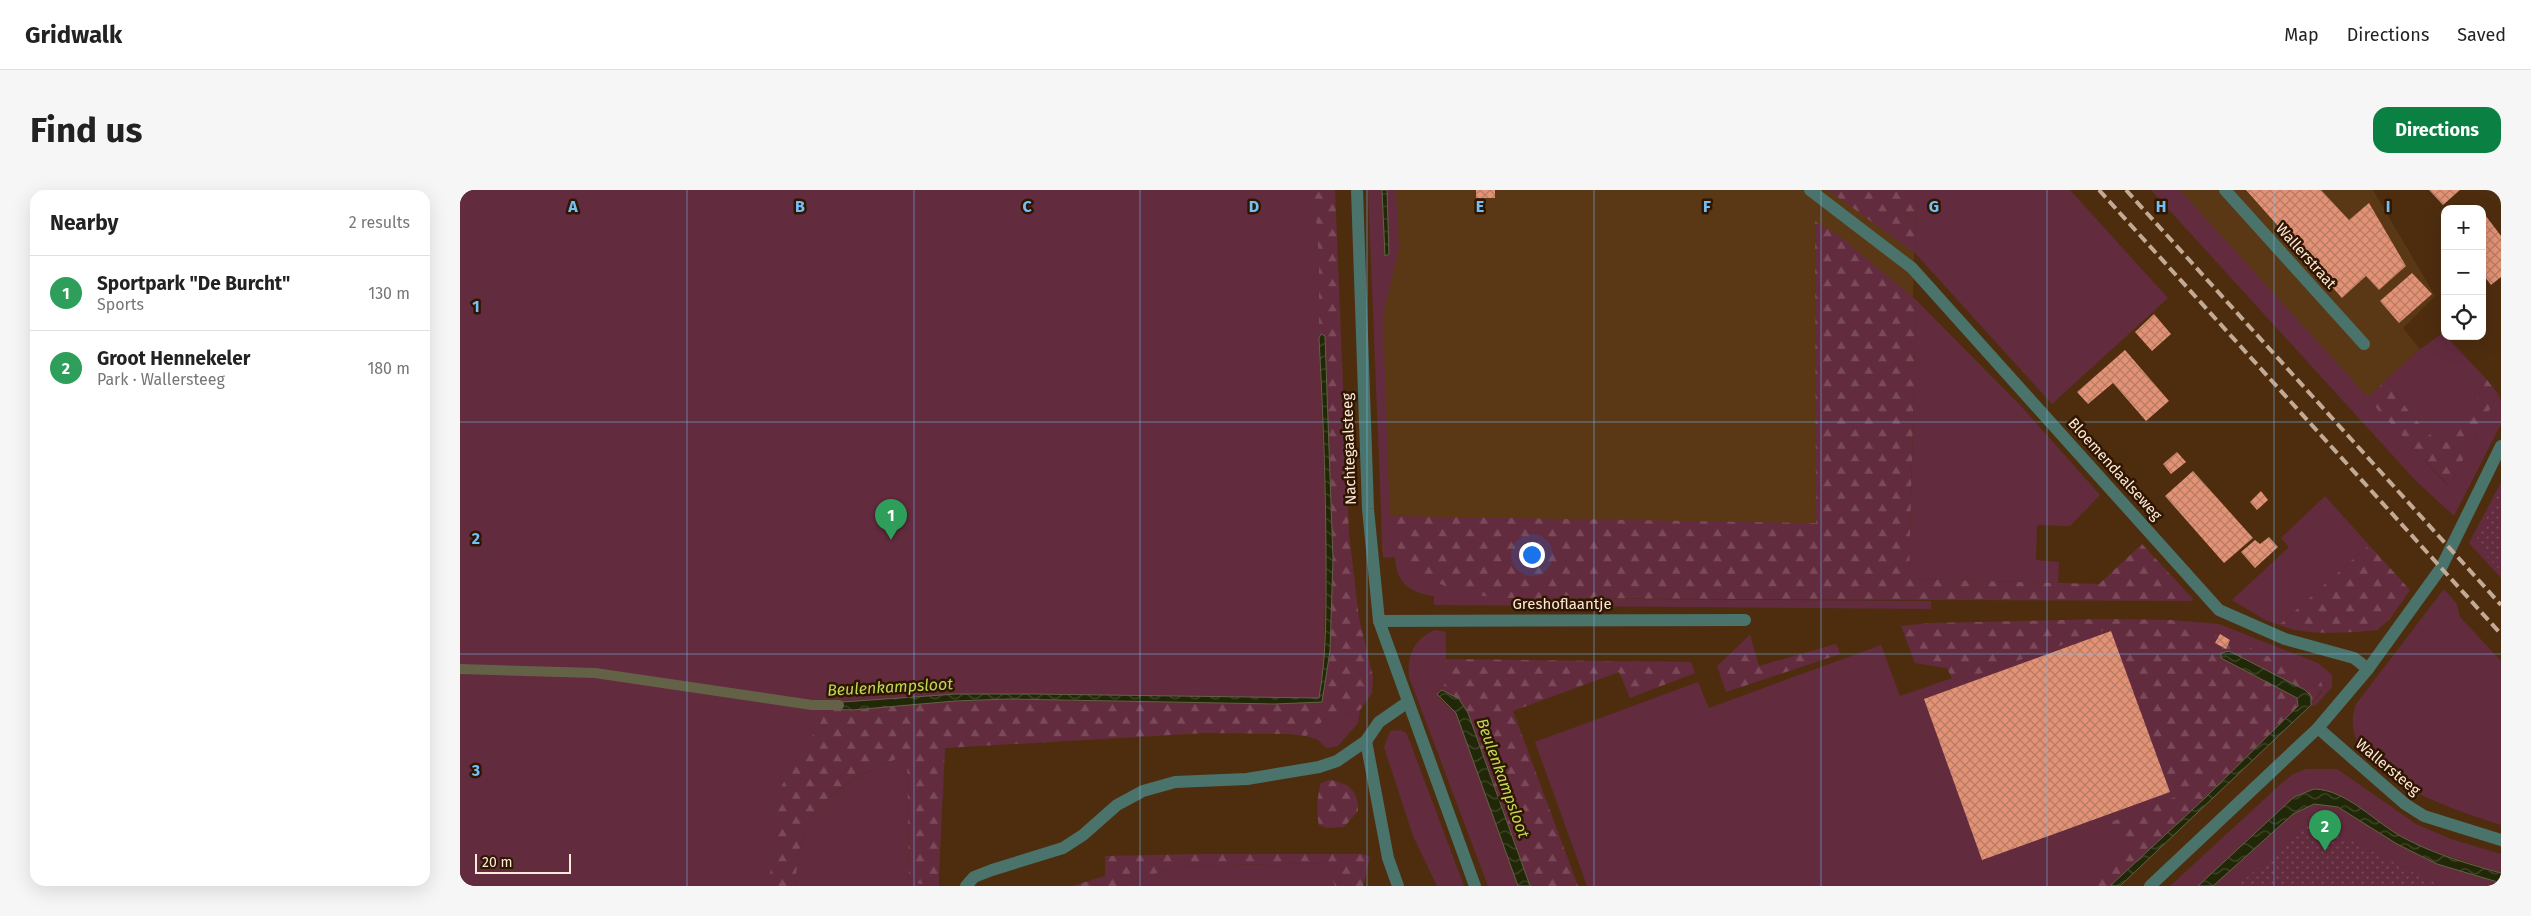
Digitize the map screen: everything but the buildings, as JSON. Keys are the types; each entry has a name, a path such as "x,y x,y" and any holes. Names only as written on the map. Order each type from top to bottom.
{"street":[{"name":"Nachtegaalsteeg","path":"1356,190 1368,509 1379,621 1475,886"},
{"name":"Bloemendaalseweg","path":"1810,190 1912,268 2220,610 2285,639 2354,658 2368,669"},
{"name":"Wallerstraat","path":"2225,190 2364,344"},
{"path":"2150,886 2318,728 2368,669 2441,568 2501,446"},
{"name":"Greshoflaantje","path":"1379,621 1746,620"},
{"path":"966,886 974,878 992,870 1063,848 1083,835 1117,805 1143,791 1175,782 1247,779 1337,761 1366,741 1379,722 1408,702"},
{"name":"Wallersteeg","path":"2318,728 2405,804 2424,816 2501,840"},
{"path":"1366,741 1388,858 1398,886"}],"shaded area":[{"path":"1374,190 1916,190 1905,579 1382,552"},
{"path":"2172,190 2373,190 2435,296 2403,328 2420,349 2367,398"}],"green space":[{"path":"460,190 1319,190 1319,338 1326,532 1323,694 1318,701 953,698 827,706 797,702 796,705 826,709 773,886 460,886"},
{"path":"1314,190 1335,190 1349,534 1359,618 1373,677 1372,693 1360,710 1325,719 1306,736 1205,733 945,748 939,875 922,884 909,882 907,755 859,776 830,797 818,809 800,845 795,886 769,886 776,814 782,785 821,722 826,709 852,710 955,701 1008,699 1275,704 1322,702 1330,651 1333,559 1325,336 1321,335 1319,338 1319,257"},
{"path":"1368,190 1382,190 1385,256 1389,254 1387,190 1396,190 1399,249 1383,315 1390,522 1502,598 1931,601 1931,609 1434,605 1434,596 1425,595 1411,589 1401,580 1398,574 1395,557 1383,558"},
{"path":"1828,190 1918,190 1915,253"},
{"path":"1918,190 2070,190 2168,298 2052,404 1915,253"},
{"path":"2151,190 2180,190 2447,485 2453,479 2498,394 2501,402 2501,424 2454,516 2416,481"},
{"path":"1815,221 1842,238 1916,300 1909,579 2099,584 2142,544 2193,599 2192,601 1502,598 1464,592 1445,586 1428,578 1413,567 1401,554 1393,537 1389,516 1816,523"},
{"path":"1916,300 2019,404 2100,495 2070,526 2037,525 2036,560 2059,562 2058,583 1909,579"},
{"path":"2441,334 2441,340 2450,340 2487,380 2454,441 2442,442 2425,430 2386,380 2420,349"},
{"path":"2386,380 2425,430 2438,440 2444,442 2454,440 2487,380 2498,394 2448,485 2367,398"},
{"path":"2501,482 2501,578 2469,543"},
{"path":"2501,487 2501,572 2475,543"},
{"path":"2325,496 2369,545 2279,625 2265,620 2232,600 2289,547 2281,538"},
{"path":"2369,545 2410,590 2389,620 2377,630 2340,633 2302,631 2279,625"},
{"path":"2444,589 2457,604 2460,617 2501,661 2501,825 2428,798 2402,784 2379,768 2362,749 2353,728 2356,704"},
{"path":"2106,619 2172,620 2209,644 2218,632 2321,682 2323,687 2311,705 2311,696 2305,690 2229,651 2223,652 2228,662 2298,698 2298,706 2206,797 2110,886 2087,886 2124,851 2108,823 2175,797 2113,627 1954,683 1947,668 1915,663 1901,626 1931,623"},
{"path":"2172,620 2219,624 2318,663 2332,675 2332,687 2315,706 2311,705 2322,691 2218,632 2209,644"},
{"path":"2114,622 2184,818 2110,886 1587,886 1535,742 1698,682 1709,708 1881,645 1900,696"},
{"path":"1435,630 1446,632 1446,680 1442,690 1438,691 1440,699 1456,713 1518,886 1488,886 1409,677 1409,662 1413,649 1422,638"},
{"path":"1750,635 1759,666 1836,644 1840,654 1726,692 1717,666"},
{"path":"1446,659 1691,662 1695,673 1630,698 1619,672 1513,711 1578,886 1530,886 1468,713 1463,704 1442,690 1446,680"},
{"path":"1360,710 1358,723 1338,746 1326,748 1318,740 1306,736 1325,719"},
{"path":"1400,730 1406,733 1410,742 1464,886 1437,886 1413,836 1384,747 1390,731"},
{"path":"907,755 909,881 922,884 939,875 939,886 795,886 800,845 818,809 844,786 860,776"},
{"path":"2306,769 2337,769 2416,824 2451,839 2501,854 2501,873 2421,847 2402,837 2338,795 2294,797 2198,886 2170,886 2283,782 2293,774"},
{"path":"1329,780 1342,783 1351,789 1358,804 1358,811 1344,827 1327,828 1319,825 1317,809 1321,783"},
{"path":"2314,804 2328,805 2341,810 2367,823 2427,859 2501,883 2501,886 2213,886 2293,814"},
{"path":"2313,821 2430,881 2449,886 2237,886"},
{"path":"1362,854 1370,857 1363,886 1335,886 1327,863 1177,866 1121,886 1072,886 1105,876 1105,856"},
{"path":"1327,863 1335,886 1121,886 1177,866"}],"water":[{"path":"1382,190 1387,190 1389,254 1385,256"},
{"path":"1321,334 1325,336 1333,559 1330,651 1322,702 1275,704 1008,699 955,701 852,710 826,709 828,703 956,694 1319,698 1325,647 1326,596 1325,478 1319,338"},
{"path":"2229,651 2305,690 2311,696 2311,705 2120,886 2110,886 2206,797 2298,706 2297,698 2221,658 2221,653"},
{"path":"1442,690 1459,699 1468,713 1530,886 1518,886 1456,713 1437,694"},
{"path":"2314,789 2338,795 2350,801 2393,832 2415,844 2451,858 2501,873 2501,883 2437,864 2397,844 2338,807 2314,804 2293,814 2213,886 2198,886 2294,797"}],"waterway":[{"name":"Beulenkampsloot","path":"460,669 595,673 812,705 839,705"}],"railway":[{"path":"2099,190 2501,634"},
{"path":"2126,190 2501,605"}],"place":[{"name":"Sportpark \"De Burcht\"","path":"891,540"},
{"name":"Groot Hennekeler","path":"2325,851"}]}
